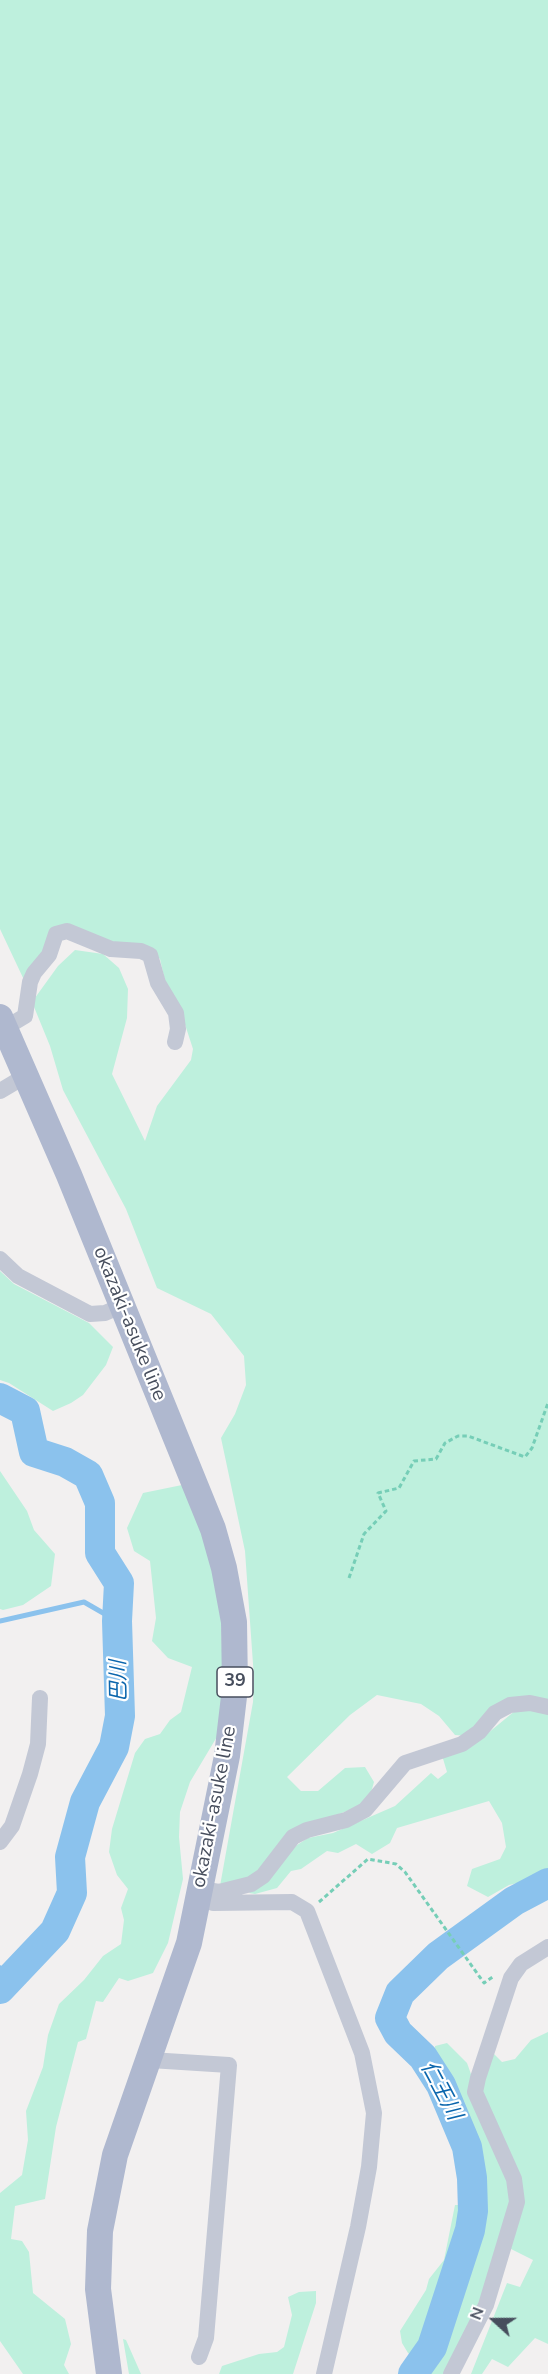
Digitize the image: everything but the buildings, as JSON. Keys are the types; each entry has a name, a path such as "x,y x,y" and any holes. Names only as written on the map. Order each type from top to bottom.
{"main road":[{"name":"okazaki-asuke line","path":"2,1022 27,1075 213,1530 225,1568 234,1622 235,1688 227,1756 189,1943 115,2156 100,2231 98,2289 109,2374"}],"street":[{"path":"2,1022 25,1016 30,982 34,973 49,955 56,934 68,931 111,949 141,951 150,955 158,983 176,1013 178,1029 175,1042"},
{"path":"0,1091 27,1075"},
{"path":"0,1259 18,1276 90,1314 105,1313 121,1306"},
{"path":"0,1842 12,1826 30,1774 38,1744 40,1698"},
{"path":"199,1892 219,1892 251,1884 263,1876 293,1837 307,1830 346,1820 365,1810 405,1763 462,1744 479,1732 495,1713 510,1705 530,1703 548,1707"},
{"path":"199,1892 213,1903 281,1900 291,1902 307,1911 362,2053 374,2113 369,2167 358,2227 324,2374"},
{"path":"451,2374 486,2305 517,2202 514,2179 475,2092 477,2078 511,1977 521,1964 548,1947"},
{"path":"150,2060 229,2065 206,2338 199,2357"}],"path":[{"path":"349,1578 364,1534 386,1511 378,1493 399,1488 414,1461 435,1459 445,1443 458,1436 468,1436 525,1457 532,1448 548,1403"},
{"path":"307,1911 368,1858 396,1864 405,1872 484,1983 498,1974 516,1970"}],"green space":[{"path":"0,0 548,0 548,1700 528,1698 468,1736 455,1735 439,1716 421,1704 377,1695 350,1715 287,1777 301,1791 318,1791 345,1768 365,1767 374,1782 368,1803 310,1825 253,1881 220,1886 253,1702 254,1678 245,1551 221,1438 235,1414 246,1385 244,1356 211,1314 157,1288 126,1209 63,1090 50,1046 32,1002 58,966 75,950 103,954 119,968 128,989 127,1018 112,1074 145,1141 157,1106 191,1060 193,1049 179,1006 167,990 160,959 151,950 118,945 71,928 25,982 0,929"},
{"path":"0,1271 14,1284 89,1323 113,1347 106,1365 83,1395 71,1403 53,1411 9,1383 0,1380"},
{"path":"0,1471 27,1511 34,1530 55,1554 51,1586 23,1605 3,1610 0,1609"},
{"path":"182,1485 220,1577 224,1725 190,1782 180,1812 179,1837 183,1879 168,1943 153,1973 128,1981 119,1978 103,2002 96,2001 86,2039 78,2042 56,2127 45,2199 15,2206 11,2239 22,2241 29,2252 33,2293 65,2319 71,2344 64,2365 69,2374 23,2374 0,2341 0,2193 22,2175 28,2140 26,2111 43,2067 48,2035 59,2004 84,1980 103,1956 121,1944 124,1920 121,1908 128,1889 117,1875 109,1852 112,1829 135,1753 145,1739 160,1734 170,1720 181,1712 192,1667 168,1658 152,1641 156,1618 150,1561 134,1551 127,1528 143,1493"},
{"path":"516,1710 548,1711 548,1876 509,1885 488,1897 467,1886 472,1869 500,1859 506,1847 502,1823 489,1801 397,1828 390,1843 372,1854 356,1844 338,1853 327,1851 301,1869 291,1871 277,1888 255,1894 249,1893 297,1845 308,1838 333,1833 395,1806 431,1773 438,1779 447,1772 441,1752 476,1743"},
{"path":"548,2032 548,2344 535,2338 508,2367 492,2359 482,2374 471,2374 507,2283 520,2287 533,2260 509,2248 522,2202 480,2088 494,2054 502,2062 515,2059 531,2040"},
{"path":"447,2043 467,2063 510,2183 510,2205 489,2281 444,2374 426,2374 450,2318 477,2222 479,2194 478,2169 458,2100 443,2080 435,2057 435,2046"},
{"path":"455,2205 463,2205 464,2218 430,2331 416,2359 408,2353 402,2343 400,2331 426,2290 429,2279 444,2260"},
{"path":"316,2291 316,2303 293,2374 219,2374 222,2366 259,2354 277,2352 284,2347 292,2315 288,2297 299,2292"},
{"path":"123,2339 126,2340 141,2374 129,2374"}],"waterway":[{"name":"巴川","path":"0,1398 25,1411 34,1452 65,1462 88,1475 100,1503 100,1553 119,1583 117,1621 120,1716 114,1747 85,1802 70,1857 72,1893 55,1931 0,1989"},
{"path":"0,1621 84,1602 117,1621"},
{"name":"仁王川","path":"413,2374 432,2347 470,2230 473,2211 472,2178 467,2147 441,2085 423,2057 398,2033 390,2018 400,1993 438,1956 514,1901 548,1883"},
{"path":"0,1968 8,1980"}]}
